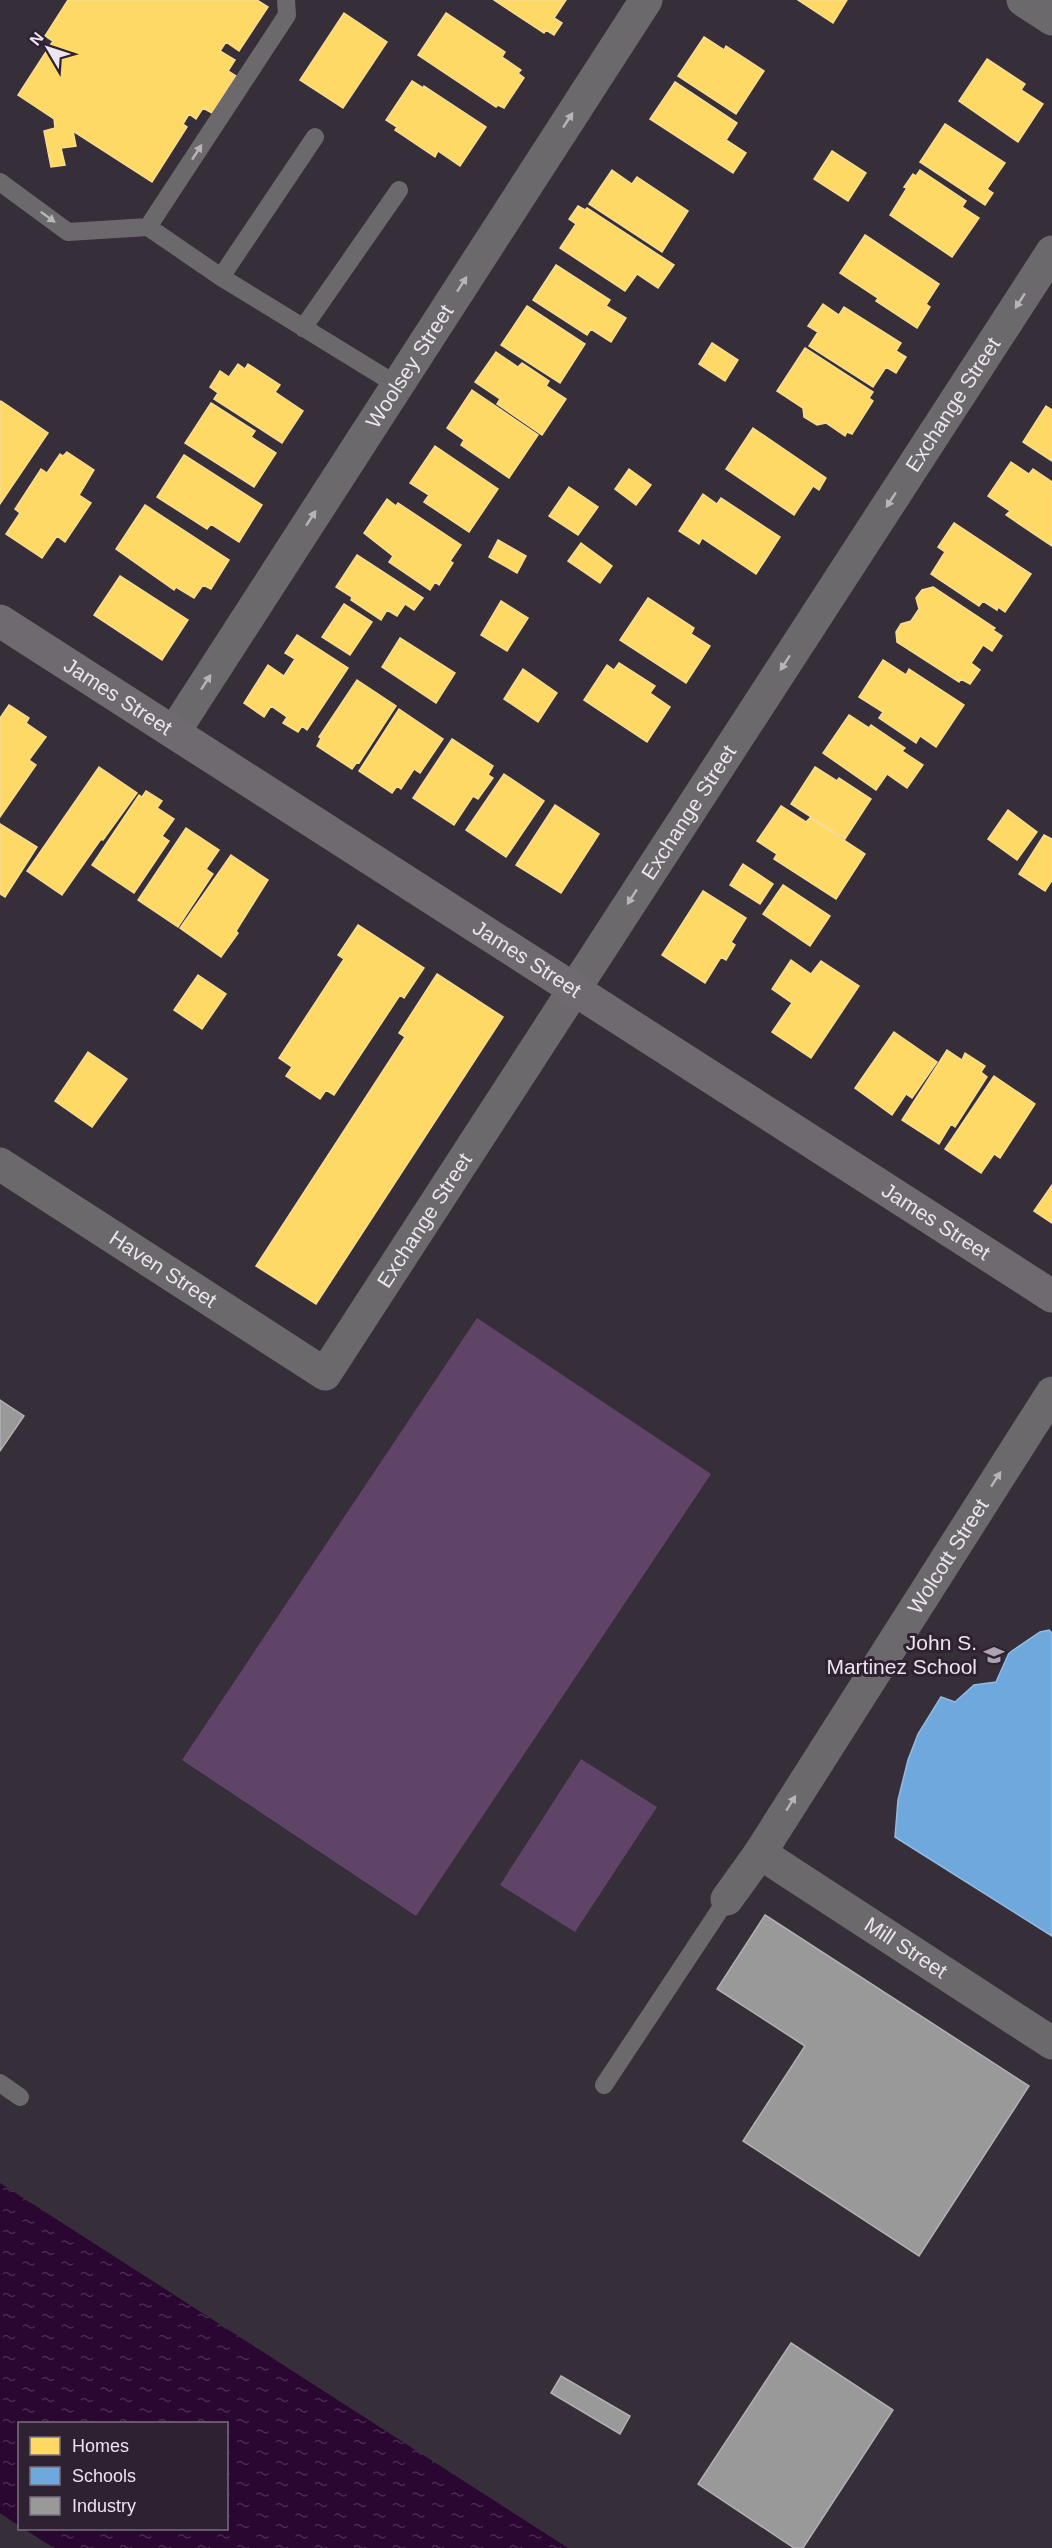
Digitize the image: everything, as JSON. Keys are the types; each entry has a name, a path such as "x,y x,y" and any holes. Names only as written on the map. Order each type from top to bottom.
{"main road":[{"name":"James Street","path":"0,621 1052,1296"}],"street":[{"name":"Woolsey Street","path":"174,732 646,0"},
{"path":"1023,0 1052,19"},
{"name":"Exchange Street","path":"325,1374 1052,252"},
{"name":"Haven Street","path":"0,1164 325,1374"},
{"name":"Wolcott Street","path":"727,1899 759,1853 1052,1393"},
{"name":"Mill Street","path":"759,1853 1052,2043"}],"lane":[{"path":"148,227 287,15 286,0"},
{"path":"221,277 315,137"},
{"path":"0,182 68,231 148,227 221,277 397,386"},
{"path":"303,328 399,190"},
{"path":"604,2085 727,1899"},
{"path":"0,2084 20,2097"}],"shaded area":[{"path":"477,1318 711,1474 416,1916 182,1760"},
{"path":"581,1759 657,1807 575,1932 500,1885"}],"water":[{"path":"0,2183 568,2548 54,2548 26,2530 228,2530 228,2422 18,2422 18,2525 0,2513"}],"building: Homes":[{"path":"68,0 257,0 268,7 239,51 226,42 220,51 235,60 228,71 236,76 212,113 203,108 196,119 189,114 183,124 187,127 152,182 73,131 76,146 61,148 65,165 51,167 44,131 55,128 54,119 18,95 53,41 45,36"},
{"path":"494,0 566,0 554,18 562,23 554,35 546,30 544,33"},
{"path":"798,0 847,0 833,23"},
{"path":"344,13 387,42 343,108 300,80"},
{"path":"446,13 505,52 502,57 521,70 518,73 524,78 504,108 498,105 496,107 418,55"},
{"path":"704,37 724,50 726,46 764,71 736,114 678,76"},
{"path":"987,59 1025,84 1021,90 1043,104 1018,142 959,101"},
{"path":"412,81 423,88 424,86 486,127 460,166 438,151 435,157 395,130 397,127 386,120"},
{"path":"675,82 737,123 726,140 746,153 733,173 650,119"},
{"path":"945,124 1005,163 987,189 993,193 985,205 920,162"},
{"path":"832,151 866,173 848,201 814,179"},
{"path":"612,170 632,184 637,177 688,211 662,252 589,204"},
{"path":"920,170 966,201 962,207 979,218 952,257 890,215 907,188 904,187 913,174 916,176"},
{"path":"578,206 585,210 587,208 674,265 658,288 637,274 625,291 560,248 576,224 569,219"},
{"path":"865,235 939,284 926,304 930,307 917,328 876,301 878,298 840,273"},
{"path":"556,265 610,300 606,306 626,318 611,342 591,329 587,335 533,300"},
{"path":"823,304 839,315 844,307 901,343 896,351 906,357 896,373 886,367 873,387 809,346 818,332 808,326"},
{"path":"527,306 585,344 560,383 501,345"},
{"path":"712,343 738,360 725,381 699,364"},
{"path":"805,348 873,392 869,398 873,401 852,434 847,432 845,436 826,423 817,425 804,417 803,408 777,391"},
{"path":"496,352 518,367 522,363 549,381 546,386 566,399 542,435 497,404 500,399 475,382"},
{"path":"238,364 245,369 248,364 280,385 275,392 303,411 282,443 214,399 218,393 210,387 220,371 229,377"},
{"path":"472,390 538,435 509,478 461,445 464,440 447,428"},
{"path":"0,402 48,433 0,504"},
{"path":"211,403 255,431 251,437 276,453 254,487 185,443"},
{"path":"1046,406 1052,410 1052,461 1023,442"},
{"path":"753,428 826,478 819,490 813,486 794,515 726,469"},
{"path":"435,446 498,489 469,532 424,502 429,495 410,483"},
{"path":"67,452 94,470 79,495 91,503 65,542 57,536 42,558 6,534 20,513 15,509 41,469 47,473 60,454 63,456"},
{"path":"184,455 262,505 239,542 211,524 207,529 157,497"},
{"path":"1011,462 1029,474 1033,469 1052,482 1052,546 1006,515 1010,511 988,496"},
{"path":"629,469 651,485 636,505 615,489"},
{"path":"569,487 598,507 578,535 549,516"},
{"path":"703,494 717,504 721,498 780,537 756,574 702,538 699,544 679,531"},
{"path":"387,499 396,506 398,503 461,545 450,561 453,563 439,585 435,582 430,590 389,562 393,556 364,533"},
{"path":"145,505 229,560 211,589 203,585 194,598 176,587 174,590 116,549"},
{"path":"954,523 1031,574 1005,612 983,601 979,606 931,574 945,552 938,547"},
{"path":"498,540 526,556 517,573 489,557"},
{"path":"581,543 612,566 600,583 568,561"},
{"path":"357,555 423,598 414,610 405,604 397,616 387,610 381,620 336,587"},
{"path":"120,576 188,620 162,660 94,615"},
{"path":"933,587 995,628 993,630 1002,636 992,651 983,645 971,663 980,670 970,684 961,679 959,682 897,642 896,632 901,624 911,621 919,609 916,598 922,590"},
{"path":"648,598 694,628 691,634 710,646 686,683 620,640"},
{"path":"501,601 528,618 507,651 481,635"},
{"path":"344,604 372,622 350,655 322,637"},
{"path":"297,635 348,668 307,730 302,726 298,732 283,723 287,717 271,706 264,717 244,703 268,665 284,676 295,659 285,653"},
{"path":"400,638 455,673 436,703 382,667"},
{"path":"883,660 906,675 909,669 964,705 936,747 920,736 916,743 879,718 883,712 859,697"},
{"path":"619,663 655,686 650,693 670,707 647,742 584,700 607,665 614,670"},
{"path":"523,669 557,693 538,722 504,699"},
{"path":"357,680 396,706 359,763 357,762 352,769 317,746 321,738 319,737"},
{"path":"9,705 29,718 26,723 46,737 29,760 36,765 0,817 0,718"},
{"path":"399,709 443,739 420,773 414,769 401,789 397,786 392,793 359,771"},
{"path":"849,715 869,728 871,725 905,748 902,751 923,765 907,788 887,774 876,790 823,753"},
{"path":"452,739 493,766 488,775 493,778 478,799 473,796 454,825 413,798"},
{"path":"99,767 137,793 62,895 27,871"},
{"path":"815,767 837,781 839,778 871,799 845,839 791,804"},
{"path":"504,774 544,801 506,857 466,830"},
{"path":"146,791 162,801 157,808 174,819 162,836 169,841 134,893 92,865 139,795 142,797"},
{"path":"555,805 599,834 561,893 516,865"},
{"path":"781,806 806,822 810,818 865,854 836,899 774,859 777,854 757,841"},
{"path":"1008,810 1037,832 1017,860 988,839"},
{"path":"0,824 37,847 5,897 0,894"},
{"path":"186,828 219,850 206,869 213,874 178,927 138,900"},
{"path":"1044,835 1052,839 1052,880 1045,891 1019,874"},
{"path":"231,855 268,880 236,931 238,933 221,957 180,928"},
{"path":"743,864 773,884 760,904 730,885"},
{"path":"783,885 830,916 810,946 763,914"},
{"path":"703,891 746,918 731,942 735,945 726,960 721,957 705,983 662,955"},
{"path":"358,925 424,968 404,998 400,995 334,1095 326,1090 320,1099 286,1076 292,1067 279,1058 344,959 338,955"},
{"path":"791,960 811,974 821,961 859,986 811,1058 772,1032 792,1003 772,989"},
{"path":"437,974 503,1017 316,1304 256,1266 405,1037 399,1033"},
{"path":"198,975 226,994 202,1029 174,1010"},
{"path":"894,1032 937,1062 912,1098 906,1094 892,1115 855,1088"},
{"path":"947,1050 962,1060 965,1053 985,1066 981,1072 987,1077 955,1127 951,1124 939,1144 902,1120"},
{"path":"88,1052 127,1079 92,1127 55,1101"},
{"path":"994,1076 1035,1104 1000,1158 994,1154 981,1173 945,1149"},
{"path":"1052,1185 1052,1223 1034,1211"}],"building: Schools":[{"path":"1049,1630 1052,1633 1052,1936 895,1837 898,1800 908,1760 918,1734 941,1697 955,1702 974,1685 996,1682 1009,1653 1040,1632"}],"building: Industry":[{"path":"0,1400 24,1416 0,1451"},
{"path":"765,1915 1029,2086 919,2256 743,2141 805,2046 717,1989"},
{"path":"791,2343 893,2410 803,2548 794,2548 698,2484"},
{"path":"561,2376 630,2416 620,2434 551,2393"}],"place":[{"name":"John S. Martinez School","path":"994,1655"}]}
